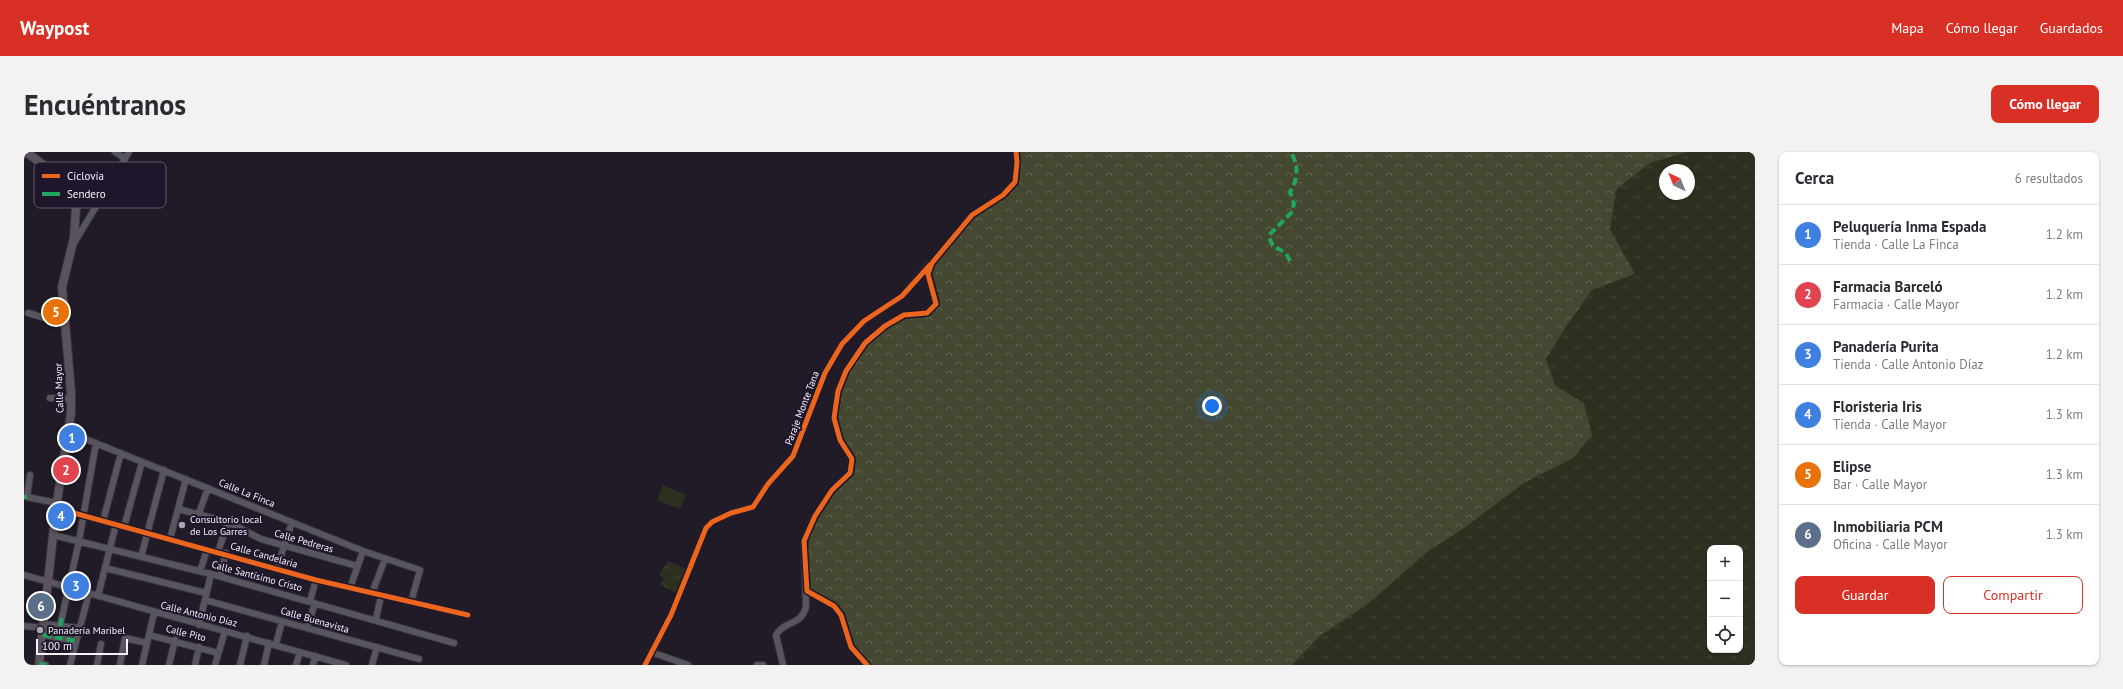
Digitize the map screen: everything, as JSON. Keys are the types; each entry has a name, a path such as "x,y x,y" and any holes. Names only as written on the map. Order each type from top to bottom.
{"main road":[{"path":"26,152 39,162"},
{"name":"Calle Mayor","path":"41,665 43,629 56,505 68,432 71,399 63,283 72,248 76,218 75,208"}],"street":[{"path":"115,152 124,158"},
{"path":"122,162 128,152"},
{"name":"Paraje Monte Tana","path":"645,665 671,615 706,528 712,522 731,513 753,507 768,484 793,456 825,374 842,344 864,321 902,296 972,215 1004,196 1015,182 1017,162 1016,152"},
{"path":"72,248 94,208"},
{"path":"76,218 82,222 87,221"},
{"path":"783,665 776,635 779,630 802,617 806,607 807,591 804,541 814,516 832,490 850,473 852,459 840,440 834,418 838,390 846,371 865,343 885,326 904,315 927,313 936,304 928,274 932,263"},
{"path":"28,313 65,324"},
{"path":"50,398 71,399"},
{"name":"Calle La Finca","path":"68,432 363,551 420,570 411,602"},
{"path":"60,626 69,588 96,443"},
{"path":"103,521 121,453"},
{"path":"124,526 142,462"},
{"path":"141,557 146,532 164,470"},
{"name":"Calle Candelaria","path":"30,475 27,496 83,515 316,580 468,615"},
{"path":"170,539 186,479"},
{"path":"198,513 208,488"},
{"name":"Calle Pedreras","path":"178,509 228,522 261,539 357,566"},
{"path":"218,552 228,522"},
{"path":"277,568 292,522"},
{"path":"98,596 116,524"},
{"name":"Calle Santísimo Cristo","path":"53,535 220,576 376,619 454,643"},
{"path":"200,571 207,550"},
{"path":"350,588 363,551"},
{"path":"220,576 226,554"},
{"path":"372,593 385,559"},
{"path":"105,568 206,593"},
{"path":"199,625 211,574"},
{"name":"Calle Antonio Díaz","path":"24,575 154,613 247,636 346,665"},
{"path":"307,628 316,580"},
{"path":"807,591 834,606 841,615 851,647 867,665"},
{"path":"70,665 89,593"},
{"path":"376,619 381,596"},
{"name":"Calle Buenavista","path":"205,600 419,659"},
{"path":"142,665 154,613"},
{"path":"264,665 282,621"},
{"path":"24,626 43,629 76,641"},
{"path":"43,629 60,626 79,628"},
{"path":"215,665 225,631"},
{"name":"Calle Pito","path":"149,635 175,640 218,653"},
{"path":"240,665 247,636"},
{"path":"120,665 125,638 147,643"},
{"path":"169,665 175,640"},
{"path":"97,665 101,644"},
{"path":"195,665 199,647"},
{"path":"372,665 377,647"},
{"path":"296,665 300,652"},
{"path":"652,652 688,665"},
{"path":"313,665 315,656"},
{"path":"757,665 763,665"}],"green space":[{"path":"1019,152 1688,152 1650,163 1616,190 1610,229 1635,274 1592,290 1567,325 1546,359 1555,385 1584,403 1592,435 1573,458 1524,483 1463,529 1428,551 1369,603 1320,636 1292,665 870,665 854,646 848,630 845,614 838,605 810,588 808,574 808,549 813,528 825,507 856,462 840,434 838,417 842,391 849,372 860,352 893,323 931,312 940,302 932,272 935,265 949,244 970,220 999,200 1012,188 1019,168"},
{"path":"1688,152 1755,152 1755,665 1292,665 1320,636 1369,603 1428,551 1463,529 1524,483 1573,458 1584,403 1555,385 1546,360 1566,325 1592,290 1635,274 1610,229 1616,190 1650,163"},
{"path":"663,485 686,495 680,509 657,500"},
{"path":"668,561 686,569 677,593 660,585 664,578 659,575"}],"marked path":[{"path":"1290,261 1286,253 1273,245 1269,235 1291,213 1294,204 1290,192 1295,182 1296,168 1294,157 1291,152"},
{"path":"60,626 63,614"},
{"path":"43,635 76,641"},
{"path":"39,664 46,665"}],"cycle path":[{"path":"867,665 851,647 841,615 834,606 807,591 804,541 815,516 832,490 850,473 852,459 840,440 834,418 838,391 846,371 865,343 885,326 904,315 927,313 936,304 928,274 932,263 972,215 1003,195 1015,182 1017,162 1016,152"},
{"path":"645,665 671,615 706,528 712,522 731,513 753,507 768,484 793,456 825,373 842,344 864,321 902,296 930,265"},
{"path":"56,508 316,580 468,615"}],"place":[{"name":"Elipse","path":"56,312"},
{"name":"Peluquería Inma Espada","path":"72,438"},
{"name":"Farmacia Barceló","path":"66,470"},
{"name":"Floristeria Iris","path":"61,516"},
{"name":"Consultorio local de Los Garres","path":"182,525"},
{"name":"Panadería Purita","path":"76,586"},
{"name":"Inmobiliaria PCM","path":"41,606"},
{"name":"Panadería Maribel","path":"40,630"}]}
